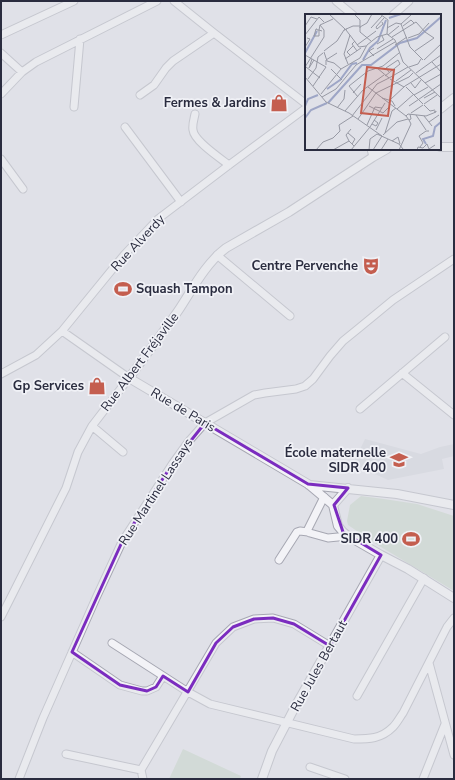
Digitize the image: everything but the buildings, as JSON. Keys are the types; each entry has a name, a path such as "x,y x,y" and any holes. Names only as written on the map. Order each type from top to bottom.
{"street":[{"path":"1,34 74,1"},
{"path":"1,94 22,72 36,62 156,1"},
{"path":"174,1 305,103"},
{"path":"336,1 352,14"},
{"path":"394,14 409,1"},
{"path":"140,95 154,84 173,61 214,33"},
{"path":"74,107 80,39"},
{"path":"1,53 22,72"},
{"path":"441,108 454,98"},
{"name":"Rue Alverdy","path":"1,374 36,355 62,331 124,255 158,219 305,109"},
{"path":"195,114 192,128 194,135 199,141 229,165"},
{"path":"125,127 181,202"},
{"path":"441,147 454,147"},
{"name":"Rue Albert Fréjaville","path":"1,617 66,488 78,452 92,426 177,312 210,263 226,248 289,212 372,153 383,150"},
{"path":"1,159 23,189"},
{"path":"217,255 290,316"},
{"name":"Rue Martinel Lassays","path":"19,779 43,718 122,542 173,462 189,440 205,423 254,396 296,389 305,386 313,379 330,356 358,328 393,300 454,259"},
{"name":"Rue de Paris","path":"62,331 129,378 308,484 333,505"},
{"path":"360,409 445,337"},
{"path":"402,373 454,415"},
{"path":"92,426 123,452"},
{"name":"Rue de Paris","path":"308,484 397,494 454,504"},
{"path":"348,488 333,505 338,526 343,532 381,555 424,578 454,598"},
{"path":"308,532 308,529 324,497"},
{"path":"279,560 297,532 308,532 328,538 348,536"},
{"name":"Rue Jules Bertaut","path":"262,779 272,751 381,555"},
{"path":"357,696 424,578"},
{"path":"143,779 141,770 216,643 233,628 254,619 273,618 294,624 330,646"},
{"path":"112,643 162,676 210,704 354,738 368,739 382,735 394,726 403,713 447,626 454,618"},
{"path":"72,652 120,685 142,691 152,690 156,687 162,676"},
{"path":"429,663 454,755"},
{"path":"423,779 445,724"},
{"path":"66,754 141,770"},
{"path":"310,767 345,779"}],"highlighted area":[{"path":"205,423 308,484 348,488 334,505 343,532 381,555 330,646 294,624 273,618 254,619 233,627 216,643 188,692 163,676 156,687 147,691 120,685 72,652 122,542 173,463"}],"shaded area":[{"name":"École maternelle SIDR 400","path":"365,439 421,454 454,444 454,456 442,459 444,469 388,480 353,464"}],"green space":[{"name":"SIDR 400","path":"361,496 417,504 454,516 454,591 376,544 348,525 347,521 350,505"},
{"path":"183,749 241,776 240,779 169,779"}],"place":[{"name":"Fermes & Jardins","path":"279,103"},
{"name":"Centre Pervenche","path":"371,266"},
{"name":"Squash Tampon","path":"123,289"},
{"name":"Gp Services","path":"97,386"},
{"name":"École maternelle SIDR 400","path":"399,460"},
{"name":"SIDR 400","path":"411,539"}]}
